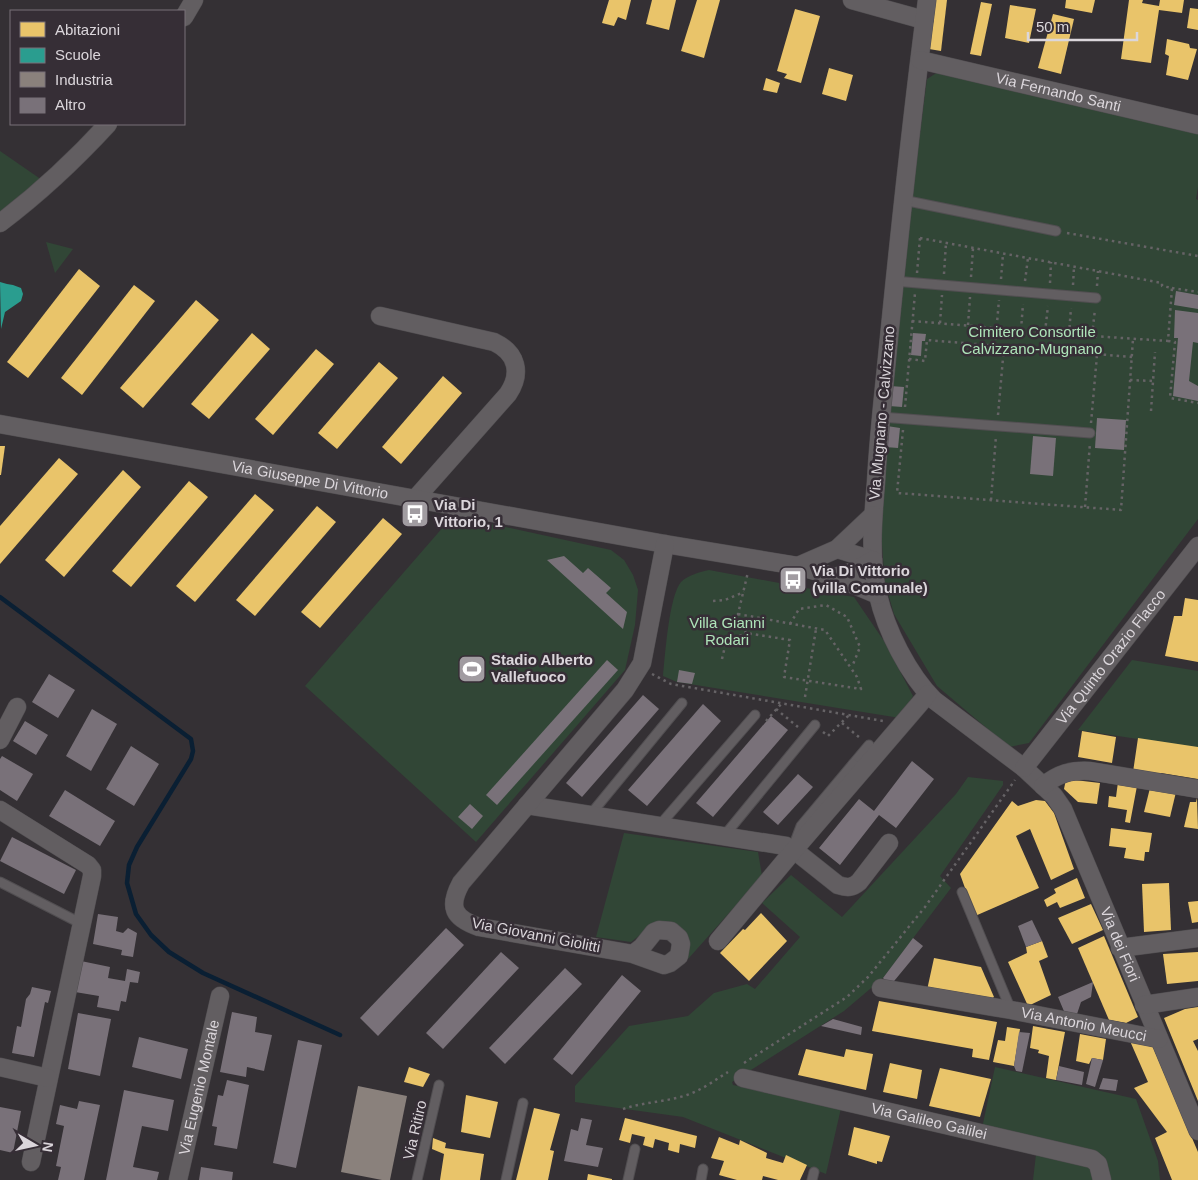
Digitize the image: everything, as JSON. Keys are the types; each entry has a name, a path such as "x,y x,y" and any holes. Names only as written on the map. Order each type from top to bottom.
{"street":[{"path":"185,15 194,0"},
{"path":"852,0 924,20"},
{"name":"Via Mugnano - Calvizzano","path":"927,0 880,417 873,515 873,560 878,595 891,634 917,682 928,694 1024,768"},
{"name":"Via Fernando Santi","path":"920,60 1198,125"},
{"path":"0,223 32,199 62,172 107,125"},
{"path":"380,316 494,342 504,346 515,363 516,374 514,384 508,394 415,499"},
{"name":"Via Giuseppe Di Vittorio","path":"0,424 665,544 798,566 835,577 878,595"},
{"path":"798,566 837,549 873,515"},
{"name":"Via Giovanni Giolitti","path":"633,954 479,927 460,918 455,911 455,904 457,892 462,883 625,690 640,667 648,639 665,544"},
{"name":"Via Quinto Orazio Flacco","path":"1024,768 1198,546"},
{"path":"837,549 873,560"},
{"path":"835,577 854,572 873,560"},
{"path":"718,941 794,850 858,767 902,724 928,694"},
{"path":"0,740 17,707"},
{"name":"Via dei Fiori","path":"1024,768 1054,796 1071,826 1158,1039 1193,1107 1198,1131"},
{"path":"1043,786 1063,772 1076,770 1198,789"},
{"path":"527,805 779,844 794,850 838,885 848,888 853,887 859,882 889,843"},
{"path":"0,810 88,865 92,870 31,1162"},
{"path":"1120,948 1198,938"},
{"name":"Via Antonio Meucci","path":"881,988 1011,1010 1158,1039"},
{"name":"Via Eugenio Montale","path":"178,1180 220,996"},
{"path":"1144,1005 1198,997"},
{"path":"0,1067 48,1078"},
{"name":"Via Galileo Galilei","path":"743,1078 1092,1158 1098,1164 1102,1180"}],"lane":[{"path":"903,200 1056,231"},
{"path":"894,281 1096,298"},
{"path":"880,417 1090,433"},
{"path":"590,815 682,703"},
{"path":"659,826 755,715"},
{"path":"724,836 815,725"},
{"path":"858,767 869,745"},
{"path":"0,882 82,924"},
{"name":"Via Antonio Meucci","path":"962,892 1011,1010"},
{"name":"Via Ritiro","path":"417,1180 439,1086"},
{"path":"506,1180 523,1103"},
{"path":"628,1180 635,1149"},
{"path":"701,1180 704,1169"}],"path":[{"path":"1056,231 1198,256"},
{"path":"912,237 1162,283 1162,286 1198,292"},
{"path":"1092,336 1098,271"},
{"path":"1168,341 1172,288"},
{"path":"912,321 1175,342 1170,398 1198,403"},
{"path":"995,346 996,328"},
{"path":"1121,510 1133,339"},
{"path":"909,360 925,361 927,340 1132,357"},
{"path":"1151,412 1155,352"},
{"path":"1130,380 1153,381"},
{"path":"746,634 738,614 750,559"},
{"path":"713,601 725,600 744,592"},
{"path":"790,624 799,609 826,605 847,617 860,647 851,668"},
{"path":"722,659 726,642 746,634 790,640 784,677 861,689 857,677 825,630 738,614"},
{"path":"805,697 816,628"},
{"path":"640,667 671,684 902,724"},
{"path":"755,715 764,722 782,703"},
{"path":"776,709 807,735"},
{"path":"815,725 828,736 849,715"},
{"path":"842,723 869,745"},
{"path":"623,1109 636,1104 676,1098 695,1092 847,997 886,957 925,907 1024,768"}],"green space":[{"name":"Cimitero Consortile Calvizzano-Mugnano","path":"938,72 1198,134 1198,187 1196,199 1198,200 1198,519 1029,743 1009,747 937,686 894,614 885,583 880,501 895,329 899,329 914,180 927,79"},
{"path":"0,151 42,180 0,213"},
{"path":"46,242 73,249 55,273"},
{"name":"Stadio Alberto Vallefuoco","path":"451,518 496,525 611,550 624,560 633,575 638,590 635,625 625,670 476,842 305,686"},
{"name":"Villa Gianni Rodari","path":"709,570 854,597 884,641 913,696 900,718 677,682 663,676 668,627 677,589 687,577"},
{"path":"1132,660 1198,671 1198,748 1078,730"},
{"path":"968,777 1003,781 1003,785 940,876 951,888 883,978 844,1011 732,1082 733,1085 841,1108 826,1174 683,1117 575,1102 575,1086 629,1026 688,1016 714,993 747,984 755,989 800,937 762,903 791,875 842,917 956,794"},
{"path":"624,833 758,852 762,876 688,959 687,945 654,924 631,942 596,937"},
{"path":"995,1067 1136,1099 1158,1161 1160,1180 1033,1180 1037,1146 981,1133"}],"building: Abitazioni":[{"path":"609,0 631,0 626,20 618,17 614,26 602,23"},
{"path":"652,0 676,0 669,30 646,24"},
{"path":"697,0 720,0 704,58 681,51"},
{"path":"935,0 947,0 941,51 929,49"},
{"path":"1066,0 1095,0 1092,13 1065,8"},
{"path":"1129,0 1143,0 1142,3 1159,6 1160,0 1184,0 1182,13 1159,10 1151,63 1121,59"},
{"path":"981,2 992,4 981,56 970,54"},
{"path":"1010,5 1036,9 1029,43 1005,38"},
{"path":"1190,8 1198,9 1198,30 1187,28"},
{"path":"795,9 820,16 801,83 784,78 787,74 777,71"},
{"path":"1053,14 1074,19 1061,74 1038,68"},
{"path":"1167,39 1189,44 1190,48 1197,49 1188,80 1166,75 1169,56 1165,54"},
{"path":"829,68 853,75 846,101 822,94"},
{"path":"766,78 780,83 777,93 763,90"},
{"path":"79,269 100,286 28,378 7,362"},
{"path":"134,285 155,301 82,395 61,378"},
{"path":"196,300 219,320 143,408 120,388"},
{"path":"252,333 270,349 209,419 191,404"},
{"path":"316,349 334,364 273,435 255,419"},
{"path":"379,362 398,378 337,449 318,433"},
{"path":"443,376 462,393 401,464 382,447"},
{"path":"0,446 5,446 1,475 0,475"},
{"path":"59,458 78,474 0,564 0,526"},
{"path":"123,470 141,487 64,577 45,560"},
{"path":"189,481 208,497 131,587 112,571"},
{"path":"255,494 274,510 195,602 176,586"},
{"path":"317,506 336,522 255,616 236,600"},
{"path":"383,518 402,534 320,628 301,612"},
{"path":"1185,598 1198,600 1198,662 1165,656 1174,616 1182,616"},
{"path":"1082,731 1116,737 1112,763 1078,757"},
{"path":"1138,738 1198,747 1198,779 1161,773 1161,777 1133,772"},
{"path":"1066,779 1100,783 1097,804 1078,802 1064,789"},
{"path":"1118,782 1137,786 1130,823 1125,822 1127,810 1108,807 1109,796 1116,797"},
{"path":"1150,788 1176,792 1170,817 1144,812"},
{"path":"1197,798 1198,829 1184,827 1190,802 1196,802"},
{"path":"1036,800 1045,801 1054,813 1074,869 1051,880 1030,829 1016,836 1039,888 975,916 960,874 1012,801 1018,806"},
{"path":"1111,828 1152,833 1149,852 1145,852 1144,861 1124,858 1126,848 1109,846"},
{"path":"1077,878 1085,898 1060,908 1057,902 1047,907 1044,900 1056,893 1054,889"},
{"path":"1169,883 1171,930 1144,932 1142,884"},
{"path":"1198,901 1198,922 1192,923 1188,902"},
{"path":"1091,904 1103,930 1072,944 1058,918"},
{"path":"761,913 787,941 749,981 720,953"},
{"path":"1104,936 1138,1017 1126,1023 1109,1020 1078,948"},
{"path":"1042,941 1048,957 1039,961 1051,995 1028,1006 1008,962 1027,953 1026,947"},
{"path":"1198,952 1198,981 1167,984 1163,954"},
{"path":"934,958 981,967 994,997 989,1001 927,990"},
{"path":"879,1001 997,1022 989,1060 972,1057 973,1049 872,1031"},
{"path":"1198,1007 1198,1039 1193,1041 1198,1051 1198,1101 1164,1018 1185,1009"},
{"path":"1033,1026 1065,1032 1056,1080 1046,1078 1049,1056 1038,1053 1039,1050 1030,1048"},
{"path":"1007,1027 1020,1029 1014,1066 993,1062 998,1040 1005,1041"},
{"path":"1080,1034 1106,1039 1103,1060 1092,1058 1089,1064 1076,1061"},
{"path":"1130,1041 1153,1047 1198,1152 1198,1180 1172,1180 1155,1138 1167,1132 1134,1088 1148,1082"},
{"path":"806,1049 844,1057 846,1049 873,1054 866,1090 798,1075"},
{"path":"890,1063 922,1070 917,1099 883,1092"},
{"path":"409,1067 430,1074 423,1087 404,1082"},
{"path":"940,1068 991,1079 980,1117 929,1106"},
{"path":"466,1095 498,1102 490,1138 461,1132"},
{"path":"534,1108 560,1114 550,1150 554,1151 548,1180 516,1180"},
{"path":"625,1118 697,1136 695,1148 680,1144 679,1153 668,1150 669,1143 655,1139 653,1148 643,1145 645,1137 632,1134 630,1143 619,1140"},
{"path":"854,1127 890,1136 882,1162 877,1161 877,1164 848,1155"},
{"path":"719,1137 739,1145 740,1140 767,1153 766,1158 783,1163 786,1155 807,1165 800,1180 778,1180 763,1176 762,1180 737,1180 719,1175 724,1161 711,1158"},
{"path":"433,1138 446,1143 445,1148 484,1154 480,1180 440,1180 444,1154 432,1149"},
{"path":"588,1174 612,1179 612,1180 587,1180"}],"building: Scuole":[{"path":"0,282 21,288 23,294 21,301 5,312 1,329"}],"building: Industria":[{"path":"358,1086 407,1096 390,1180 341,1172"}],"building: Altro":[{"path":"1176,291 1198,295 1198,309 1174,305"},
{"path":"1175,310 1198,313 1198,343 1193,342 1189,381 1198,386 1198,401 1173,396 1178,338 1174,338"},
{"path":"913,333 926,334 925,341 922,341 921,356 911,355"},
{"path":"890,386 904,387 902,407 889,406"},
{"path":"1097,418 1126,420 1124,450 1095,448"},
{"path":"887,426 900,428 898,448 885,447"},
{"path":"1033,436 1056,438 1053,476 1030,474"},
{"path":"564,556 583,573 588,568 611,588 606,593 627,612 623,629 547,560"},
{"path":"607,660 618,670 497,805 486,795"},
{"path":"679,670 695,673 692,684 677,682"},
{"path":"49,674 75,690 58,718 32,702"},
{"path":"643,695 659,709 582,797 566,783"},
{"path":"703,704 721,721 647,806 628,790"},
{"path":"92,709 117,724 91,771 66,756"},
{"path":"771,716 788,730 713,817 696,803"},
{"path":"25,721 48,735 36,755 13,741"},
{"path":"131,746 159,764 134,806 106,789"},
{"path":"2,756 33,774 17,801 0,790 0,759"},
{"path":"912,761 934,779 896,828 879,815 840,865 819,848 859,799 874,811"},
{"path":"798,774 813,787 778,825 763,812"},
{"path":"65,790 115,821 100,846 49,816"},
{"path":"470,804 483,816 472,829 458,817"},
{"path":"12,837 76,870 64,894 0,861"},
{"path":"98,914 118,917 116,931 123,933 128,928 137,933 133,957 121,955 122,950 93,944"},
{"path":"1032,920 1042,941 1026,947 1018,926"},
{"path":"446,928 464,945 378,1036 360,1018"},
{"path":"913,938 923,946 890,986 883,978"},
{"path":"501,952 519,968 443,1049 426,1033"},
{"path":"81,961 110,967 108,978 125,981 127,969 140,972 138,983 130,982 126,1002 121,1001 119,1011 97,1007 99,996 75,992"},
{"path":"565,968 582,984 505,1064 489,1048"},
{"path":"622,975 641,991 572,1075 553,1059"},
{"path":"1093,982 1091,997 1081,1002 1076,1017 1066,1016 1058,997"},
{"path":"32,987 51,991 48,1003 45,1002 34,1057 12,1053 17,1026 21,1027 26,999"},
{"path":"232,1012 257,1017 255,1032 272,1035 264,1071 247,1067 246,1077 220,1072"},
{"path":"78,1013 111,1019 100,1076 68,1069"},
{"path":"833,1019 862,1027 861,1035 821,1026"},
{"path":"1019,1032 1030,1033 1022,1072 1016,1071 1014,1066"},
{"path":"139,1037 188,1049 181,1079 132,1067"},
{"path":"298,1040 322,1045 296,1168 273,1163"},
{"path":"1092,1058 1103,1060 1095,1087 1086,1084"},
{"path":"1059,1066 1084,1072 1082,1085 1056,1080"},
{"path":"1103,1078 1118,1080 1116,1091 1099,1089"},
{"path":"227,1080 249,1085 237,1149 214,1145 217,1127 212,1126 218,1095 223,1096"},
{"path":"124,1090 174,1100 168,1131 142,1126 133,1167 159,1172 157,1180 106,1180"},
{"path":"79,1101 100,1105 84,1180 58,1180 61,1167 56,1166 64,1126 56,1124 60,1105 77,1109"},
{"path":"0,1107 21,1111 13,1153 0,1150"},
{"path":"581,1118 592,1120 586,1145 603,1148 598,1167 564,1161 571,1129 578,1131"},
{"path":"201,1167 233,1172 232,1180 199,1180"}],"waterway":[{"path":"0,597 191,739 193,751 191,759 137,847 129,865 127,883 136,914 151,935 169,952 203,973 340,1035"}],"place":[{"name":"Via Di Vittorio, 1","path":"415,514"},
{"name":"Via Di Vittorio (villa Comunale)","path":"793,580"},
{"name":"Stadio Alberto Vallefuoco","path":"472,669"}]}
